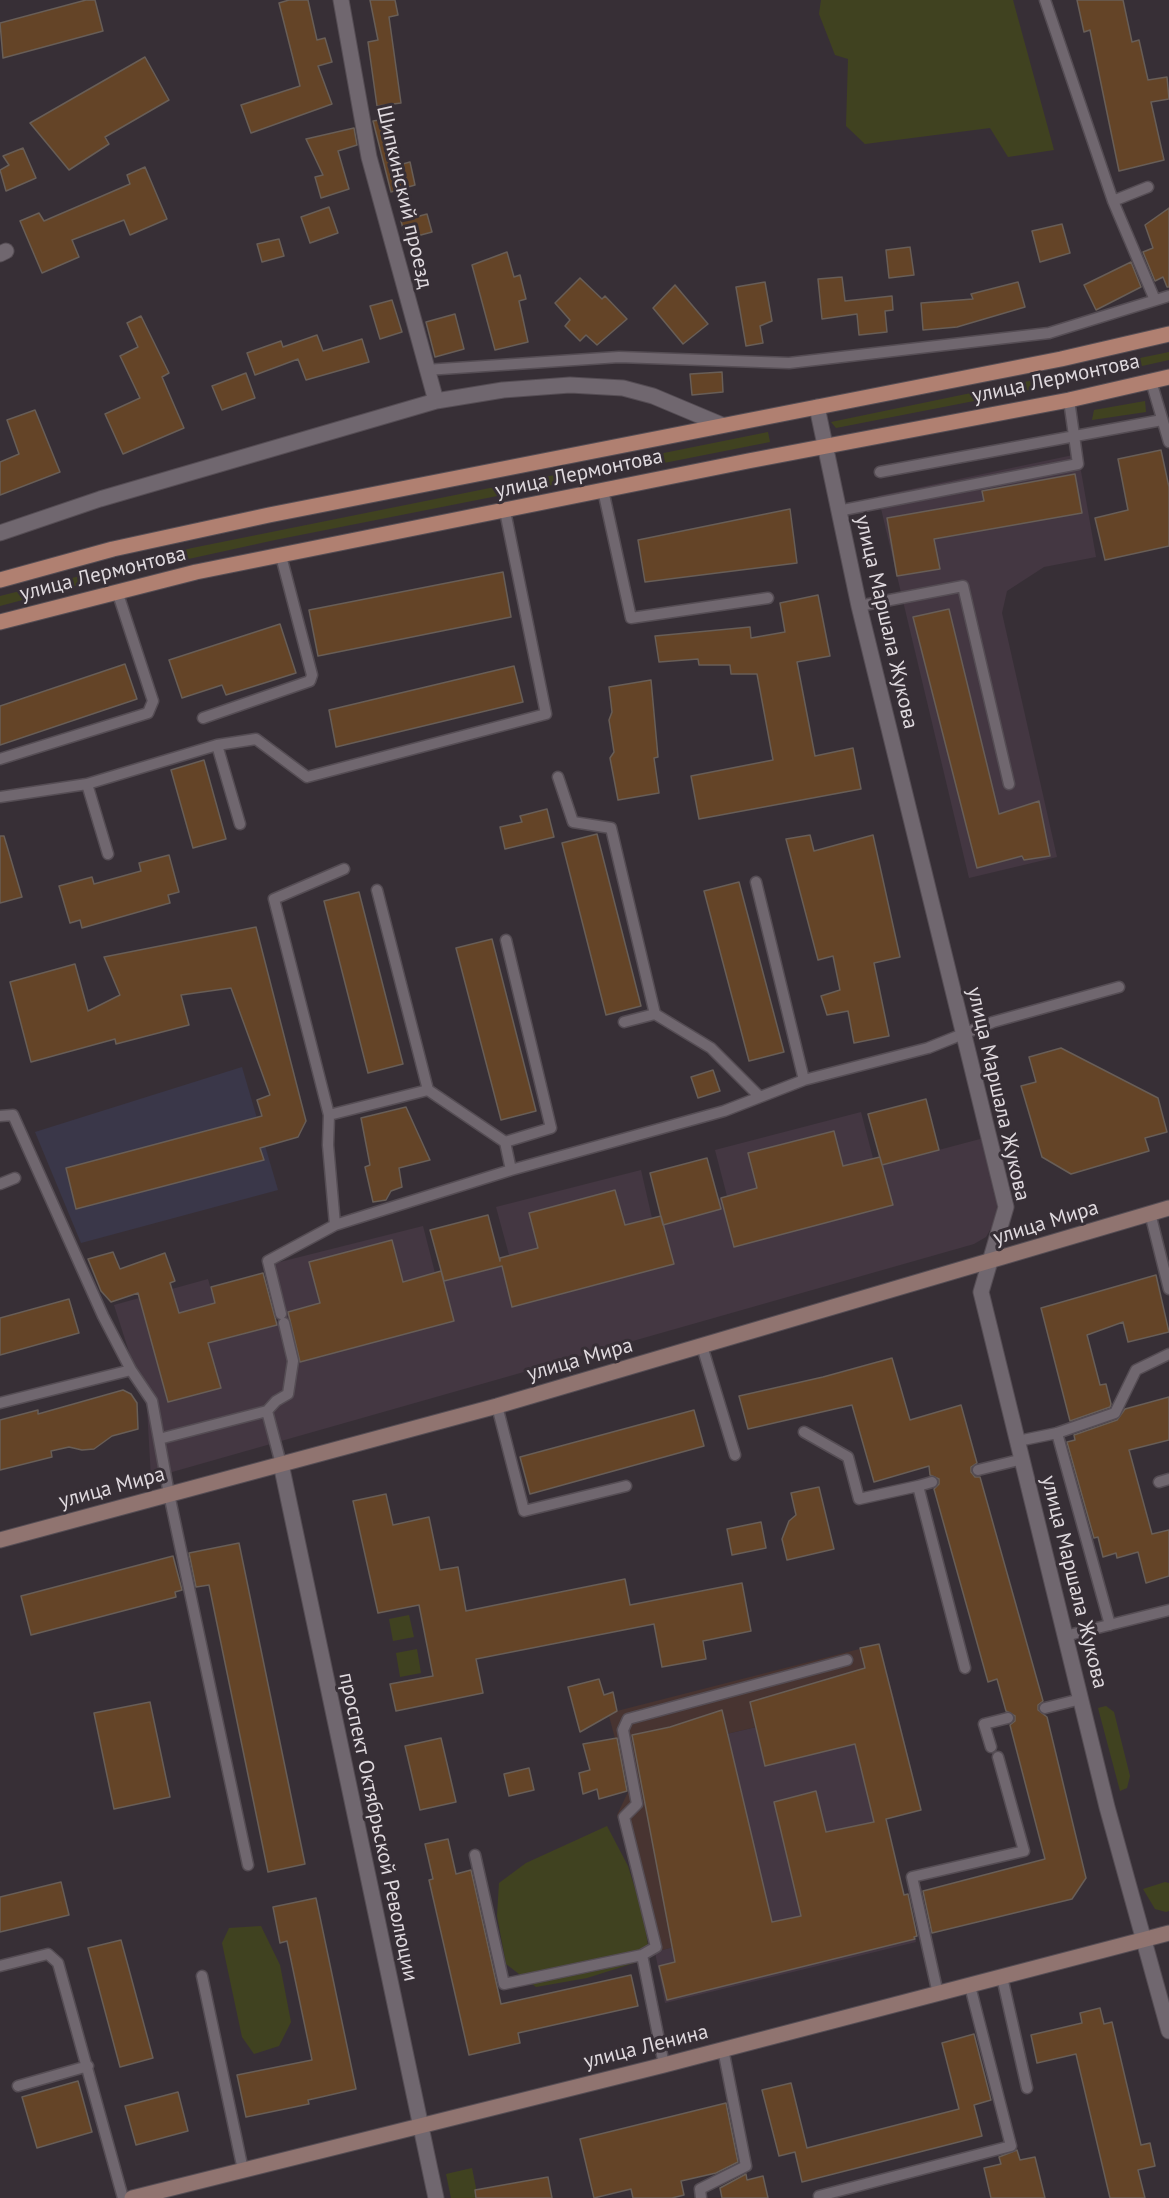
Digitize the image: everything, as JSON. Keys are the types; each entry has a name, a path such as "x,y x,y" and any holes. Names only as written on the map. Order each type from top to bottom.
{"main road":[{"name":"улица Лермонтова","path":"0,580 113,549 269,515 1060,359 1169,334"},
{"name":"улица Лермонтова","path":"0,622 117,591 281,556 603,490 1069,400 1169,377"},
{"name":"улица Мира","path":"0,1540 496,1406 1169,1208"},
{"name":"улица Ленина","path":"132,2198 664,2065 1169,1934"}],"street":[{"name":"Шипкинский проезд","path":"341,0 369,157 436,401"},
{"path":"0,533 100,499 436,401 503,390 548,387 623,388 653,396 722,425"},
{"name":"улица Маршала Жукова","path":"817,407 859,606 1006,1207 981,1292 1081,1700 1169,2031"},
{"name":"проспект Октябрьской Революции","path":"281,1464 436,2198"}],"lane":[{"path":"1045,0 1113,201 1155,300"},
{"path":"1113,201 1148,187"},
{"path":"426,370 619,357 789,363 1049,333 1169,296"},
{"path":"1151,381 1169,442"},
{"path":"838,511 1078,464 1069,400"},
{"path":"880,472 1165,423"},
{"path":"603,490 631,618 768,598"},
{"path":"0,797 87,784 217,745 256,739 308,777 546,714 505,511"},
{"path":"204,718 310,681 312,675 281,556"},
{"path":"859,606 963,586 1009,784"},
{"path":"0,759 148,713 153,701 117,591"},
{"path":"217,745 240,824"},
{"path":"558,777 573,822 610,828 656,1014 711,1048 760,1097"},
{"path":"87,784 108,854"},
{"path":"334,1226 328,1145 329,1115 274,899 344,869"},
{"path":"756,882 804,1080"},
{"path":"377,890 428,1090 505,1142 511,1170"},
{"path":"505,1142 551,1128 506,940"},
{"path":"159,1439 267,1411 276,1401 288,1394 293,1361 268,1261 334,1226 511,1170 724,1111 804,1080 928,1048 963,1033 1119,987"},
{"path":"624,1022 656,1014"},
{"path":"329,1115 428,1090"},
{"path":"0,1116 13,1115 103,1316 131,1370 152,1401 169,1494 248,1864"},
{"path":"0,1184 15,1178"},
{"path":"1150,1214 1169,1289"},
{"path":"702,1346 735,1455"},
{"path":"1018,1442 1057,1433 1115,1413 1136,1370 1169,1354"},
{"path":"0,1403 131,1370"},
{"path":"496,1406 524,1511 626,1486"},
{"path":"267,1411 281,1464"},
{"path":"804,1432 848,1457 859,1499 932,1482"},
{"path":"1057,1433 1110,1625"},
{"path":"978,1470 1023,1459"},
{"path":"918,1486 965,1668"},
{"path":"1065,1636 1169,1610"},
{"path":"475,1855 504,1984 642,1955 656,1947 624,1817 637,1804 623,1730 628,1719 848,1660"},
{"path":"1045,1708 1081,1700"},
{"path":"991,1747 984,1724 1008,1718"},
{"path":"938,1994 912,1877 1024,1851 998,1757"},
{"path":"0,1966 48,1954 58,1963 123,2198"},
{"path":"642,1955 664,2065"},
{"path":"202,1976 243,2170"},
{"path":"1002,1977 1027,2088"},
{"path":"819,2196 1011,2146 970,1986"},
{"path":"701,2198 700,2189 746,2166 723,2049"},
{"path":"18,2086 87,2066"}],"shaded area":[{"path":"1078,454 1096,557 1044,567 1007,591 1002,613 1057,857 969,878 878,496"},
{"path":"242,1067 278,1190 81,1243 35,1132"},
{"path":"861,1112 873,1158 880,1157 882,1165 984,1138 998,1202 994,1223 986,1237 974,1244 151,1478 147,1408 114,1305 208,1279 225,1339 282,1324 272,1264 423,1226 435,1273 441,1271 444,1281 502,1266 500,1258 509,1255 496,1207 641,1170 652,1218 661,1216 664,1224 720,1209 718,1199 727,1196 715,1150"},
{"path":"879,1644 893,1695 658,1750 695,1941 655,1952 617,1815 629,1790 609,1716 617,1711"},
{"path":"893,1695 921,1810 886,1819 916,1942 665,2003 655,1952 694,1941 658,1750"}],"green space":[{"path":"821,0 1013,0 1054,150 1008,157 990,128 865,144 846,126 848,59 835,55 819,14"},
{"path":"1169,352 1169,360 1066,383 836,428 831,422"},
{"path":"1145,401 1146,412 1092,420 1094,410"},
{"path":"768,432 770,442 275,540 120,574 0,606 0,596 192,548"},
{"path":"409,1615 414,1637 393,1641 389,1619"},
{"path":"417,1649 421,1673 400,1677 396,1653"},
{"path":"1106,1706 1114,1712 1130,1776 1127,1788 1120,1791 1098,1708"},
{"path":"607,1826 628,1866 643,1914 650,1958 587,1978 536,1987 506,1964 497,1916 499,1883 526,1863"},
{"path":"1165,1882 1169,1883 1169,1911 1166,1912 1155,1909 1143,1889"},
{"path":"261,1926 280,1965 291,2022 279,2046 254,2054 242,2037 222,1943 229,1928"},
{"path":"472,2168 478,2198 451,2198 446,2174"}],"building":[{"path":"86,0 95,0 103,31 3,58 0,23"},
{"path":"289,0 308,0 317,40 325,38 332,62 318,66 332,104 251,133 241,105 300,86 279,3"},
{"path":"370,0 395,0 398,15 389,17 401,103 377,106 368,42 378,40"},
{"path":"1077,0 1123,0 1132,42 1139,40 1148,80 1167,77 1169,99 1151,102 1164,160 1119,171 1090,30 1084,32"},
{"path":"145,57 169,100 105,137 109,144 69,170 30,123"},
{"path":"391,118 399,165 410,162 415,185 391,192 373,121"},
{"path":"354,128 357,145 338,151 349,189 321,198 315,177 323,175 306,139"},
{"path":"23,148 36,178 6,191 0,170 9,165 3,156"},
{"path":"145,167 167,219 130,235 124,220 72,240 79,257 42,273 20,221 39,213 44,221 130,184 127,175"},
{"path":"329,207 338,233 310,243 301,217"},
{"path":"1169,208 1169,287 1167,287 1163,277 1155,281 1143,252 1153,248 1145,225"},
{"path":"427,214 432,232 406,239 401,221"},
{"path":"1062,224 1070,253 1040,262 1032,231"},
{"path":"279,239 284,256 262,262 257,244"},
{"path":"910,247 914,275 889,278 886,250"},
{"path":"507,252 514,277 520,275 526,299 519,301 528,342 495,350 472,265"},
{"path":"1131,262 1141,287 1096,310 1084,285"},
{"path":"842,277 845,301 892,296 893,310 885,311 887,332 859,335 857,314 822,319 818,279"},
{"path":"580,278 602,299 605,296 627,319 597,345 586,335 580,341 565,326 570,320 555,303"},
{"path":"765,282 772,321 760,326 763,343 746,346 736,287"},
{"path":"1018,282 1025,307 957,327 923,330 921,303 973,299 971,294"},
{"path":"675,285 708,324 683,344 653,308"},
{"path":"392,300 402,332 380,339 370,306"},
{"path":"455,314 464,349 435,357 426,322"},
{"path":"141,316 169,373 162,377 184,428 123,454 105,414 140,398 120,356 138,347 127,323"},
{"path":"317,335 323,351 362,339 369,362 306,380 298,359 255,375 247,353 281,341 283,347"},
{"path":"722,372 723,392 692,395 690,374"},
{"path":"246,373 255,398 222,410 212,386"},
{"path":"35,410 60,472 0,495 0,462 19,454 7,420"},
{"path":"1161,450 1169,487 1169,546 1105,560 1095,518 1128,510 1118,459"},
{"path":"1075,474 1082,513 934,539 940,569 897,576 887,518 984,501 982,491"},
{"path":"790,509 797,563 645,582 638,540"},
{"path":"503,572 511,617 318,656 309,610"},
{"path":"818,595 830,656 797,662 815,756 853,748 861,789 699,819 691,776 773,760 757,674 731,674 730,665 699,665 698,659 659,662 655,636 750,627 751,638 785,632 780,603"},
{"path":"949,609 999,814 1039,801 1050,856 1024,860 1022,856 977,868 913,617"},
{"path":"280,624 296,673 226,695 222,685 182,698 169,660"},
{"path":"125,664 137,699 0,745 0,706"},
{"path":"514,666 523,702 336,747 329,710"},
{"path":"651,680 658,757 654,758 659,793 618,800 610,758 614,752 609,720 612,712 609,687"},
{"path":"204,760 226,839 193,848 171,770"},
{"path":"547,809 554,837 505,849 500,827 522,822 520,816"},
{"path":"597,834 641,1006 606,1015 562,843"},
{"path":"810,835 814,851 873,835 900,957 874,963 889,1036 854,1043 848,1011 827,1015 821,996 840,990 833,956 818,960 786,839"},
{"path":"0,836 4,836 22,897 0,903"},
{"path":"169,855 179,892 168,895 170,903 82,928 80,920 70,923 59,886 92,877 94,884 141,871 139,863"},
{"path":"739,882 784,1052 749,1061 704,891"},
{"path":"359,892 403,1064 368,1073 324,901"},
{"path":"256,927 306,1121 298,1137 260,1148 264,1160 76,1209 66,1168 262,1116 257,1100 270,1095 231,988 181,995 189,1025 116,1044 115,1039 31,1062 10,982 75,964 88,1011 120,995 104,957"},
{"path":"492,939 536,1111 501,1120 456,948"},
{"path":"1061,1048 1158,1098 1167,1132 1145,1138 1149,1151 1071,1174 1042,1157 1021,1086 1036,1082 1029,1057"},
{"path":"713,1070 720,1091 698,1098 691,1077"},
{"path":"926,1099 939,1150 882,1165 868,1114"},
{"path":"406,1107 430,1160 399,1168 402,1187 391,1191 386,1200 373,1202 365,1167 370,1165 361,1118"},
{"path":"834,1131 843,1166 880,1157 893,1205 734,1247 721,1198 757,1188 748,1153"},
{"path":"707,1158 721,1209 663,1225 650,1173"},
{"path":"615,1190 625,1225 661,1216 674,1264 512,1307 502,1266 444,1281 430,1230 488,1215 500,1261 500,1258 538,1248 529,1213"},
{"path":"392,1240 403,1282 441,1271 454,1321 300,1362 288,1312 320,1303 309,1262"},
{"path":"113,1252 120,1269 165,1253 175,1281 170,1283 179,1313 215,1303 211,1287 263,1273 277,1325 208,1343 221,1388 168,1402 138,1293 111,1302 101,1291 88,1259"},
{"path":"1156,1275 1169,1332 1128,1342 1123,1322 1087,1335 1100,1385 1106,1384 1111,1404 1110,1407 1070,1421 1041,1308"},
{"path":"69,1299 79,1333 0,1355 0,1318"},
{"path":"892,1358 910,1420 961,1405 977,1463 971,1467 971,1472 975,1477 980,1477 1043,1701 1038,1705 1038,1710 1047,1717 1086,1878 1072,1899 932,1933 923,1891 1045,1859 1010,1725 1015,1721 1015,1716 1006,1711 997,1679 988,1682 934,1489 939,1484 939,1479 930,1475 929,1466 874,1482 852,1405 748,1429 739,1396 823,1377"},
{"path":"123,1390 131,1394 137,1403 138,1429 112,1436 94,1449 82,1450 69,1447 51,1451 52,1457 0,1470 0,1420 38,1410 38,1414"},
{"path":"1169,1397 1169,1440 1129,1450 1152,1534 1169,1530 1169,1576 1146,1583 1138,1552 1117,1558 1116,1553 1103,1557 1098,1537 1094,1538 1067,1442 1075,1440 1074,1435 1117,1420 1125,1409"},
{"path":"694,1410 704,1446 530,1494 520,1457"},
{"path":"819,1487 834,1549 787,1560 782,1539 789,1521 796,1515 791,1493"},
{"path":"386,1494 393,1525 429,1517 440,1570 458,1567 466,1611 625,1579 630,1605 742,1583 751,1631 703,1641 706,1659 662,1667 654,1624 476,1659 483,1693 396,1711 390,1684 433,1676 419,1605 378,1613 353,1501"},
{"path":"761,1522 766,1548 732,1555 727,1529"},
{"path":"239,1543 305,1864 268,1872 209,1585 196,1587 189,1553"},
{"path":"173,1556 182,1590 175,1592 176,1597 31,1635 21,1596"},
{"path":"879,1644 921,1810 886,1819 904,1895 908,1894 917,1936 914,1937 915,1939 667,2000 659,1966 675,1962 632,1735 670,1727 722,1710 772,1922 801,1916 774,1802 816,1791 826,1832 874,1822 855,1744 765,1766 750,1702 865,1668 860,1648"},
{"path":"599,1679 604,1695 613,1692 617,1711 580,1732 568,1687"},
{"path":"150,1702 170,1797 114,1809 94,1713"},
{"path":"441,1738 456,1802 420,1810 405,1746"},
{"path":"617,1738 627,1791 599,1799 597,1789 583,1794 579,1773 590,1770 583,1744"},
{"path":"529,1768 534,1790 509,1796 504,1774"},
{"path":"448,1839 456,1874 471,1870 501,2004 631,1975 638,2006 518,2033 520,2043 469,2055 429,1880 433,1879 425,1844"},
{"path":"61,1882 69,1915 0,1932 0,1897"},
{"path":"316,1898 356,2089 308,2100 309,2104 246,2117 237,2075 312,2060 287,1941 280,1943 273,1907"},
{"path":"121,1940 153,2058 120,2067 88,1948"},
{"path":"1100,2008 1104,2024 1112,2022 1141,2145 1150,2143 1155,2166 1138,2170 1145,2198 1110,2198 1076,2054 1037,2063 1031,2035 1082,2023 1080,2013"},
{"path":"974,2034 991,2100 974,2105 982,2136 802,2182 795,2152 779,2156 762,2090 791,2083 807,2148 959,2109 942,2043"},
{"path":"78,2081 92,2132 37,2148 22,2097"},
{"path":"178,2092 188,2131 136,2145 125,2106"},
{"path":"726,2103 738,2162 716,2173 681,2181 684,2195 672,2198 633,2198 631,2189 594,2198 580,2139"},
{"path":"1017,2150 1020,2160 1035,2157 1045,2198 991,2198 984,2168 1001,2164 999,2157"},
{"path":"746,2174 747,2180 763,2176 768,2198 722,2198 720,2188"},
{"path":"548,2177 552,2198 476,2198 475,2190"}]}
